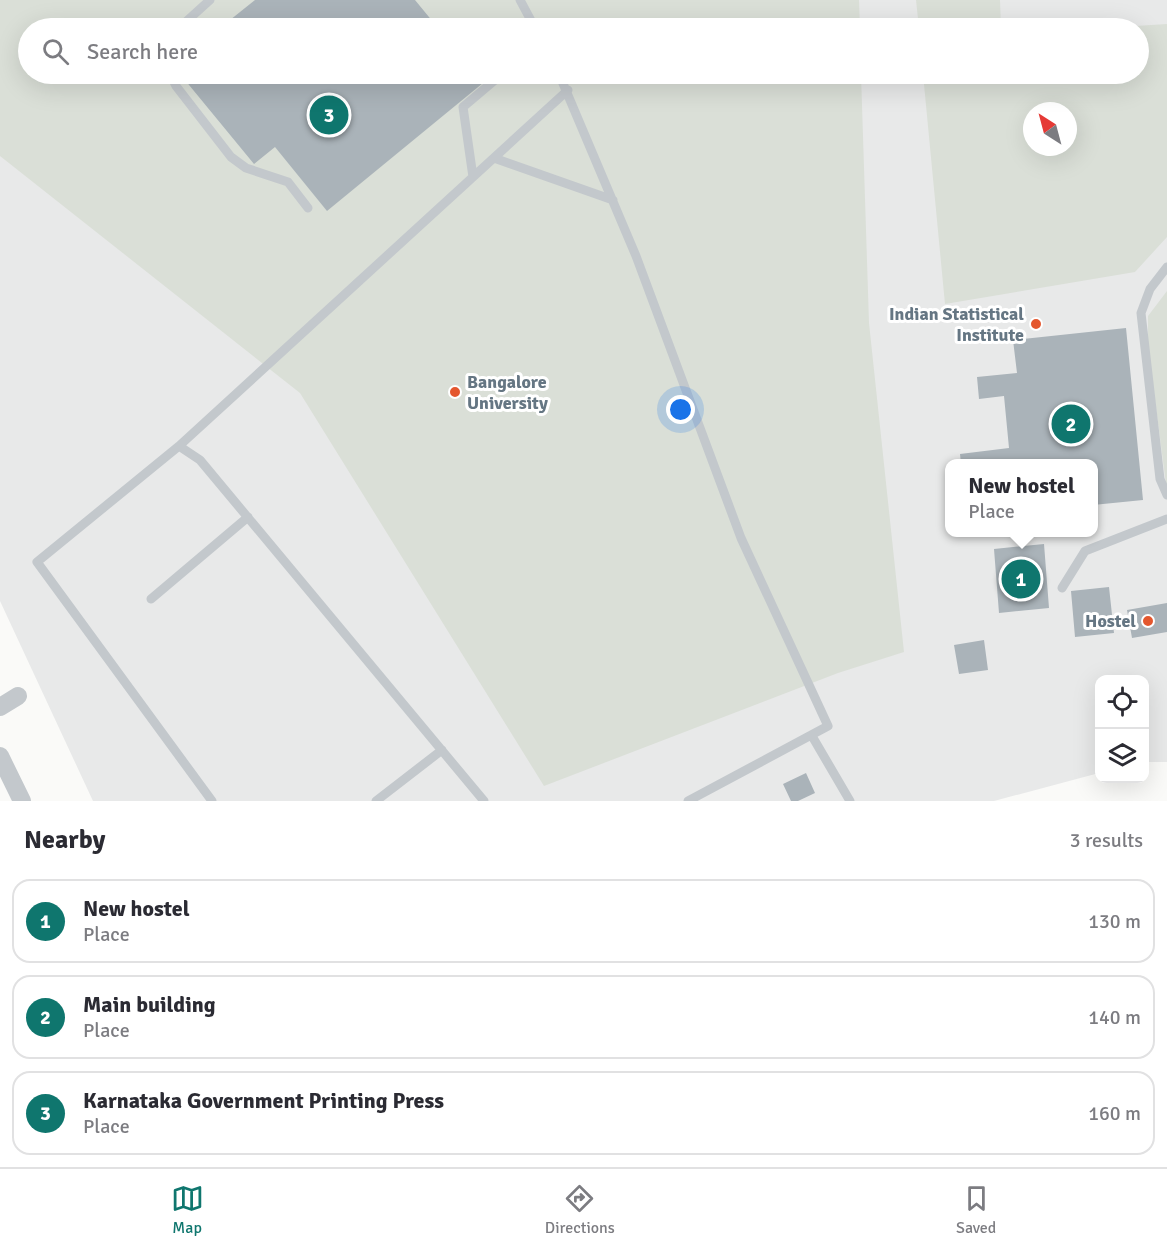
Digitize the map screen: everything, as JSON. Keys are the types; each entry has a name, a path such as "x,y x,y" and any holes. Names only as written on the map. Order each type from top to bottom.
{"street":[{"path":"0,707 18,696"},
{"path":"0,756 22,801"}],"lane":[{"path":"190,18 210,0"},
{"path":"520,0 530,18"},
{"path":"175,84 231,157 246,168 288,182 308,208"},
{"path":"473,177 463,107 490,84"},
{"path":"565,84 613,200 741,538 828,726 688,801"},
{"path":"212,801 37,562 179,446 568,90"},
{"path":"494,158 613,200"},
{"path":"1167,267 1150,289 1140,313 1160,479 1167,495"},
{"path":"179,446 200,460 484,801"},
{"path":"151,598 248,517"},
{"path":"1062,588 1085,551 1167,519"},
{"path":"812,736 850,801"},
{"path":"376,801 442,750"}],"shaded area":[{"name":"Bangalore University","path":"0,0 1167,0 1167,762 1149,762 1149,675 1095,675 1095,774 994,801 93,801 0,601"},
{"name":"Bangalore University","path":"0,0 859,0 860,18 18,18 18,84 861,84 869,323 904,652 838,673 544,786 300,393 0,156"},
{"path":"916,0 1000,0 1001,18 918,18"},
{"path":"1167,24 1167,237 1135,272 945,304 924,84 1149,84 1149,25"},
{"path":"1167,291 1167,492 1148,346 1148,316"}],"building":[{"path":"255,0 415,0 430,18 232,18"},
{"path":"188,84 482,84 327,211 275,147 254,164"},
{"path":"1126,328 1143,500 1098,504 1098,459 960,459 960,454 1009,448 1004,396 979,399 977,377 1017,373 1013,340"},
{"path":"1044,544 1049,608 999,613 994,549"},
{"path":"1109,587 1114,633 1075,637 1071,591"},
{"name":"Hostel","path":"1167,603 1167,632 1132,638 1127,610"},
{"path":"984,640 988,670 959,674 954,645"},
{"path":"806,773 815,793 798,801 791,801 783,784"}],"place":[{"name":"Karnataka Government Printing Press","path":"329,115"},
{"name":"Indian Statistical Institute","path":"1036,324"},
{"name":"Bangalore University","path":"455,392"},
{"name":"Main building","path":"1071,424"},
{"name":"New hostel","path":"1021,579"},
{"name":"Hostel","path":"1148,621"}]}
